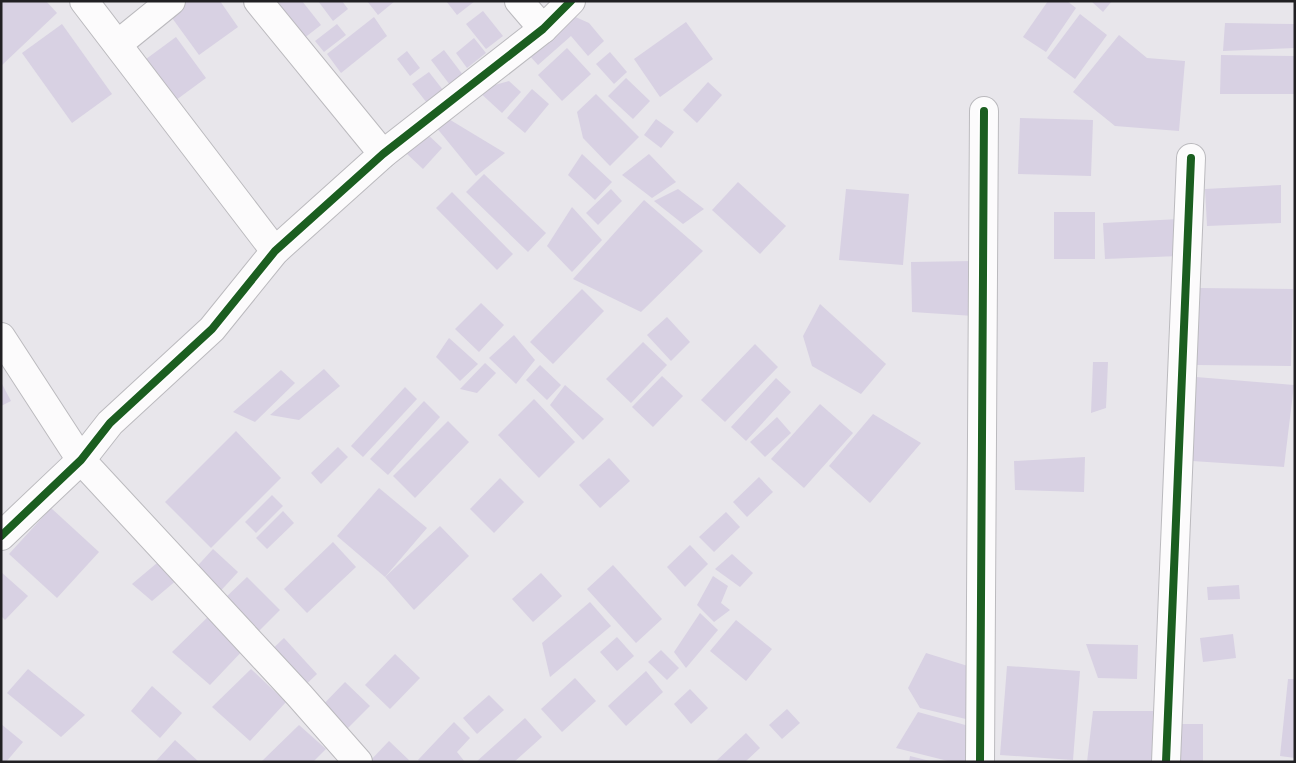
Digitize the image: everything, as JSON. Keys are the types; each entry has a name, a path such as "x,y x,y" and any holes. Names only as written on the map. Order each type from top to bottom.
{"street":[{"path":"84,1 275,251"},
{"path":"118,44 171,1"},
{"path":"258,1 383,154"},
{"path":"519,1 543,28"},
{"path":"1,536 81,460 110,423 212,329 275,251 383,154 543,28 571,1"},
{"path":"980,762 984,111"},
{"path":"1166,762 1191,158"},
{"path":"1,336 81,460 299,695 358,762"}],"building":[{"path":"2,1 46,1 57,13 1,66"},
{"path":"181,1 220,1 238,27 199,55 167,11"},
{"path":"274,1 302,1 321,25 303,39"},
{"path":"318,1 342,1 348,9 333,21"},
{"path":"367,1 395,1 378,15"},
{"path":"446,1 475,1 457,15"},
{"path":"1048,1 1067,1 1076,8 1046,52 1023,37"},
{"path":"1091,1 1112,1 1103,12"},
{"path":"483,11 503,36 486,49 466,24"},
{"path":"1080,14 1107,35 1075,79 1047,58"},
{"path":"571,15 589,23 604,41 588,56 571,36 538,65 528,54"},
{"path":"374,17 387,36 341,73 327,54"},
{"path":"686,22 713,59 660,97 634,59"},
{"path":"1225,23 1295,24 1295,48 1223,51"},
{"path":"62,24 112,94 72,123 22,53"},
{"path":"337,24 346,35 324,52 315,41"},
{"path":"1119,35 1147,58 1185,61 1179,131 1115,126 1073,92"},
{"path":"176,37 206,78 172,103 142,62"},
{"path":"474,38 486,53 467,68 456,53"},
{"path":"567,48 591,74 562,101 538,75"},
{"path":"444,50 463,75 450,85 431,60"},
{"path":"407,51 420,68 410,76 397,59"},
{"path":"610,52 627,72 614,84 596,64"},
{"path":"1221,55 1295,56 1295,94 1220,94"},
{"path":"429,72 443,90 427,103 412,84"},
{"path":"626,78 650,101 633,119 608,96"},
{"path":"509,81 521,92 502,113 477,90"},
{"path":"708,82 722,95 697,123 683,110"},
{"path":"532,89 549,104 525,133 507,118"},
{"path":"596,94 639,137 610,166 583,138 577,112"},
{"path":"447,118 505,153 476,176 436,127"},
{"path":"1020,118 1093,120 1091,176 1018,174"},
{"path":"656,119 674,132 661,148 644,135"},
{"path":"425,132 442,148 423,169 406,153"},
{"path":"582,154 612,182 595,200 568,175"},
{"path":"649,154 676,182 652,198 622,175"},
{"path":"484,174 546,233 528,252 466,192"},
{"path":"738,182 786,226 760,254 712,210"},
{"path":"1281,185 1281,223 1207,226 1205,189"},
{"path":"611,189 622,201 598,225 586,213"},
{"path":"678,189 704,209 683,224 654,201"},
{"path":"846,189 909,194 903,265 839,260"},
{"path":"452,192 513,254 497,270 436,208"},
{"path":"644,200 703,251 641,312 573,279"},
{"path":"572,207 602,240 572,272 547,246"},
{"path":"1054,212 1095,212 1095,259 1054,259"},
{"path":"1179,219 1179,256 1105,259 1103,223"},
{"path":"973,261 974,316 912,312 911,262"},
{"path":"1198,288 1293,289 1291,366 1196,365"},
{"path":"582,289 604,311 553,364 530,342"},
{"path":"481,303 504,325 479,352 455,329"},
{"path":"820,304 886,364 861,394 812,366 803,336"},
{"path":"667,317 690,342 671,361 647,335"},
{"path":"514,335 535,360 516,384 489,358"},
{"path":"449,338 478,364 460,381 436,357"},
{"path":"643,342 667,365 631,403 606,379"},
{"path":"755,344 778,367 725,422 701,400"},
{"path":"1093,362 1108,362 1106,408 1091,413"},
{"path":"485,363 496,373 477,393 460,389"},
{"path":"540,365 561,385 547,400 526,380"},
{"path":"324,369 340,386 299,420 270,415"},
{"path":"281,370 295,383 255,422 233,412"},
{"path":"662,376 683,396 653,427 632,407"},
{"path":"1196,377 1294,385 1284,467 1192,461"},
{"path":"776,378 791,392 746,441 731,427"},
{"path":"1,382 11,401 1,406"},
{"path":"565,385 604,419 583,440 550,405"},
{"path":"405,387 417,399 363,457 351,446"},
{"path":"534,399 575,442 539,478 498,435"},
{"path":"424,401 440,417 388,475 370,459"},
{"path":"820,404 853,433 804,488 771,459"},
{"path":"873,414 921,443 870,503 829,466"},
{"path":"777,417 791,433 765,457 750,442"},
{"path":"448,421 469,442 415,498 393,476"},
{"path":"236,431 281,478 211,548 165,502"},
{"path":"338,447 348,457 321,484 311,473"},
{"path":"1085,457 1084,492 1015,490 1014,461"},
{"path":"609,458 630,481 600,508 579,485"},
{"path":"759,477 773,492 747,517 733,502"},
{"path":"500,478 524,502 494,533 470,509"},
{"path":"379,488 427,528 385,577 337,536"},
{"path":"272,495 283,506 256,533 245,522"},
{"path":"51,508 99,552 57,598 9,554"},
{"path":"283,511 294,523 267,549 256,538"},
{"path":"726,512 740,527 714,552 699,537"},
{"path":"440,526 469,556 414,610 385,577"},
{"path":"333,542 356,567 307,613 284,589"},
{"path":"690,545 708,564 685,587 667,567"},
{"path":"213,549 238,572 215,597 190,574"},
{"path":"732,554 753,573 740,587 715,569"},
{"path":"163,558 178,579 152,601 132,584"},
{"path":"613,565 662,619 636,643 587,589"},
{"path":"1,572 28,596 5,620 1,616"},
{"path":"541,573 562,596 533,622 512,599"},
{"path":"713,576 728,586 721,603 730,610 714,622 697,605"},
{"path":"247,577 280,610 258,632 224,599"},
{"path":"1239,585 1240,599 1208,600 1207,587"},
{"path":"590,602 611,626 550,677 542,643"},
{"path":"700,613 718,630 686,668 674,652"},
{"path":"211,614 246,647 210,685 172,652"},
{"path":"736,620 772,649 746,681 710,651"},
{"path":"1233,634 1236,658 1203,662 1200,638"},
{"path":"617,637 634,656 617,671 600,652"},
{"path":"284,638 317,674 299,691 265,656"},
{"path":"1086,644 1138,645 1137,679 1098,678"},
{"path":"661,650 679,668 667,680 648,662"},
{"path":"926,653 971,667 970,720 920,708 908,688"},
{"path":"395,654 420,678 390,709 365,685"},
{"path":"1007,666 1080,671 1073,760 1000,755"},
{"path":"28,669 85,715 61,737 7,693"},
{"path":"251,669 286,702 250,741 212,707"},
{"path":"646,671 663,692 626,726 608,706"},
{"path":"575,678 596,701 562,732 541,709"},
{"path":"1288,679 1295,679 1295,758 1280,756"},
{"path":"345,682 370,706 339,737 315,713"},
{"path":"152,686 182,713 160,738 131,711"},
{"path":"690,689 708,708 691,724 674,704"},
{"path":"489,695 504,710 477,734 463,718"},
{"path":"787,709 800,723 782,739 769,725"},
{"path":"1093,711 1153,711 1152,762 1087,762"},
{"path":"918,712 969,726 967,762 952,762 896,748"},
{"path":"525,718 542,737 514,762 476,762"},
{"path":"454,722 470,738 457,752 465,762 420,762 418,760"},
{"path":"1,724 23,742 6,762 1,762"},
{"path":"1177,724 1203,724 1203,762 1177,762"},
{"path":"299,725 326,749 313,762 261,762"},
{"path":"746,733 760,748 745,762 715,762"},
{"path":"175,740 199,762 155,762"},
{"path":"389,741 411,762 369,762"},
{"path":"910,756 930,761 909,762"}],"cycle path":[{"path":"1,536 81,460 110,423 212,329 275,251 383,154 543,29 571,1"},
{"path":"980,762 984,111"},
{"path":"1166,762 1191,158"}]}
